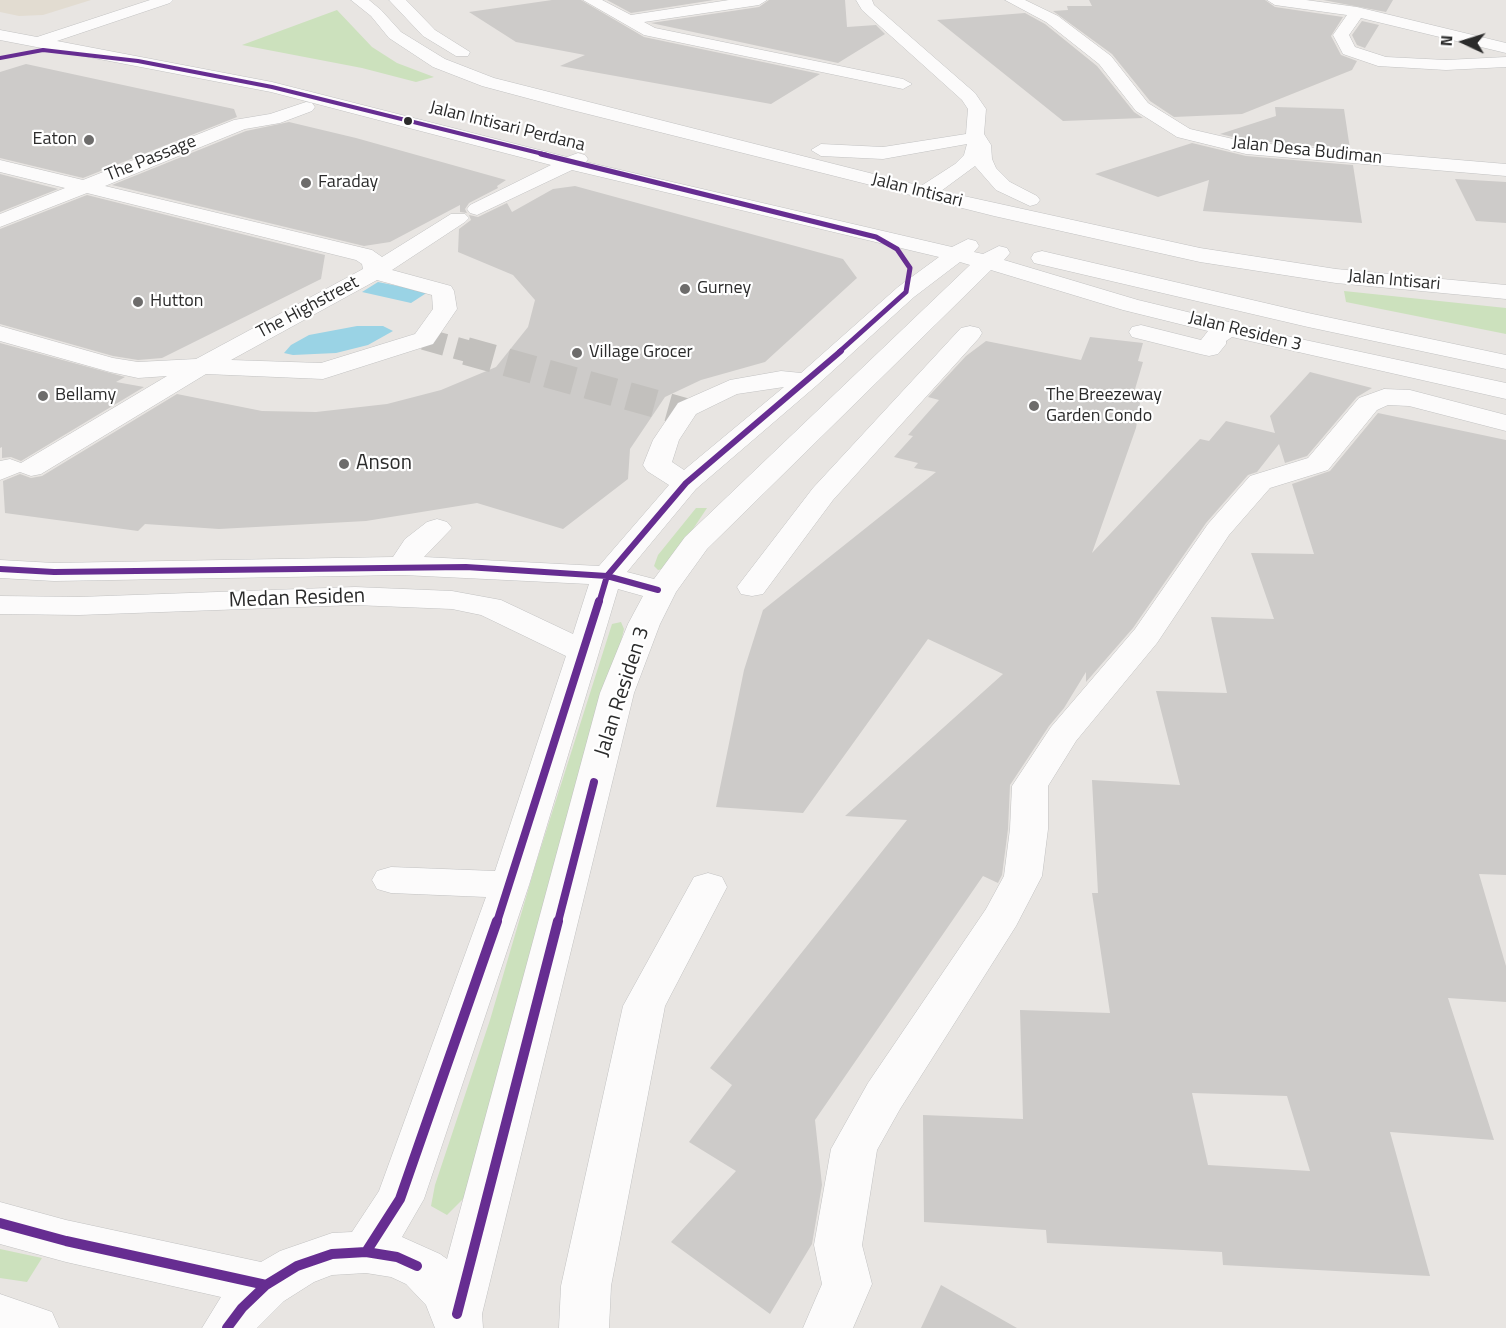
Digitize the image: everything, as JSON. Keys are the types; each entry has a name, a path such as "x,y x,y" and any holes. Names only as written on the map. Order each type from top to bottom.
{"street":[{"path":"0,56 44,30 94,12 165,0"},
{"name":"Jalan Intisari","path":"359,0 376,13 405,43 439,63 488,82 924,193 1200,255 1336,276 1506,292"},
{"name":"Jalan Intisari","path":"397,0 429,33 478,60 545,82 821,150 914,168 947,180 1110,220 1334,259 1506,274"},
{"path":"591,0 650,32 903,84"},
{"path":"628,21 759,0"},
{"path":"864,0 867,7 969,97 977,109 972,137 973,156 947,180 924,193"},
{"name":"Jalan Desa Budiman","path":"1013,0 1061,26 1105,60 1142,106 1184,133 1246,148 1506,170"},
{"path":"1275,0 1357,12 1506,48"},
{"path":"44,30 63,33 129,7"},
{"path":"104,36 102,33 109,23 129,7"},
{"path":"1357,12 1341,35 1348,50 1384,62 1446,65 1506,62"},
{"name":"Jalan Intisari Perdana","path":"0,22 44,30 138,61 306,102 339,104 568,163 954,255"},
{"name":"Jalan Intisari Perdana","path":"0,22 13,32 44,30"},
{"path":"0,43 13,32"},
{"name":"Jalan Intisari Perdana","path":"63,33 291,74 733,182"},
{"path":"0,56 43,50 138,61"},
{"path":"221,128 306,102"},
{"name":"The Passage","path":"0,221 241,124 274,119 306,102"},
{"path":"887,183 972,137"},
{"path":"821,150 883,153 972,137"},
{"path":"972,137 981,145 982,159 988,171 1003,186 1030,200"},
{"path":"374,272 468,213 598,150"},
{"name":"The Highstreet","path":"0,166 364,255 373,261 374,272 201,366 138,370 110,365 0,333"},
{"path":"869,215 975,241"},
{"path":"876,237 897,249 906,258 910,268 906,291"},
{"path":"366,1252 400,1199 510,885 607,576 686,483 807,381 906,291 975,241"},
{"name":"Jalan Residen 3","path":"975,241 996,255 1091,294 1228,328 1506,391"},
{"name":"Jalan Residen 3","path":"954,255 996,255 1506,362"},
{"name":"Jalan Residen 3","path":"458,1321 617,693 644,624 661,591 696,543 859,384 996,255"},
{"path":"14,469 201,366 323,370 424,339 445,309 444,291 374,272"},
{"path":"953,295 1000,287 1091,294"},
{"path":"1141,332 1209,349 1214,344 1214,338 1228,328"},
{"path":"752,587 793,530 910,397 970,333"},
{"path":"686,483 657,465 666,440 687,409 730,388 781,379 807,381"},
{"path":"859,384 910,397"},
{"path":"828,1328 847,1284 838,1245 854,1149 884,1096 1002,916 1023,876 1029,829 1030,786 1063,735 1146,636 1218,530 1260,482 1318,464 1368,404 1384,397 1410,398 1506,423"},
{"path":"403,566 416,545 437,528"},
{"name":"Medan Residen","path":"0,569 77,572 403,566 607,576 661,591"},
{"name":"Medan Residen","path":"0,605 79,606 355,596 453,600 490,607 584,652"},
{"path":"391,880 510,885"},
{"path":"584,1328 586,1286 644,1006 708,887"},
{"path":"0,1223 66,1241 266,1285"},
{"path":"227,1328 242,1308 266,1285 297,1266 332,1254 366,1252 397,1257 423,1269 444,1288 458,1321"},
{"path":"0,1317 34,1328"}],"shaded area":[{"path":"0,0 91,0 43,15 19,16 0,12"}],"green space":[{"path":"337,10 372,47 397,63 434,77 416,82 362,68 242,45"},
{"path":"1344,291 1506,308 1506,334 1346,302"},
{"path":"696,508 707,508 667,568 658,570 654,566 658,555"},
{"path":"621,622 624,629 606,703 470,1192 447,1215 431,1206 435,1185 490,1020 537,860 612,624"},
{"path":"0,1249 42,1258 27,1282 0,1278"}],"water":[{"path":"378,282 428,292 411,303 362,292"},
{"path":"357,326 383,326 393,331 368,345 336,353 293,355 284,353 291,345 309,335"}],"building":[{"path":"552,0 581,0 644,37 820,74 771,104 560,66 585,55 516,42 469,12"},
{"path":"607,0 714,0 631,13"},
{"path":"769,0 845,0 847,27 876,25 885,34 838,63 651,23 759,7"},
{"path":"1089,0 1265,0 1275,7 1343,17 1331,36 1341,55 1357,61 1352,70 1242,114 1174,117 1150,101 1112,54 1053,11 1068,10 1067,6 1092,6"},
{"path":"1323,0 1393,0 1386,12"},
{"path":"1025,13 1045,24 1097,66 1134,112 1143,118 1063,121 937,20"},
{"path":"1362,21 1379,25 1365,48 1357,45 1352,35"},
{"name":"Eaton","path":"26,64 234,109 237,117 83,178 0,158 0,72"},
{"path":"1275,107 1344,109 1350,149 1246,140 1220,134 1276,116"},
{"name":"Faraday","path":"289,122 356,138 506,180 497,186 498,188 469,203 465,209 467,213 460,212 460,205 390,242 364,246 112,185 246,131"},
{"path":"1192,143 1246,156 1353,165 1362,223 1203,211 1209,180 1158,197 1095,174"},
{"path":"0,174 58,189 0,212"},
{"path":"1455,179 1506,182 1506,223 1476,221"},
{"path":"575,186 843,259 857,278 765,362 701,380 665,397 630,449 628,479 563,529 477,503 366,521 219,529 145,524 138,531 5,513 3,481 20,474 31,478 42,476 177,394 262,411 316,412 387,404 441,390 496,367 528,327 535,300 513,275 458,252 459,229 471,220 469,215 478,217 507,203 512,212 553,189"},
{"name":"Hutton","path":"87,195 325,255 321,279 162,358 138,360 113,356 0,324 0,229"},
{"path":"1090,337 1143,343 1138,361 1143,362 1133,396 1141,397 1136,428 1092,553 1200,439 1209,441 1226,421 1275,433 1270,416 1310,372 1372,388 1357,397 1307,456 1285,463 1279,444 1257,472 1248,475 1206,523 1133,628 1086,682 1086,672 1064,708 1049,726 1010,785 1008,829 1002,875 998,883 983,876 815,1120 822,1185 812,1244 770,1314 671,1242 736,1171 689,1142 732,1085 710,1068 907,820 845,816 1003,674 928,639 803,813 716,807 744,670 763,610 936,472 914,468 918,463 894,457 913,436 908,435 939,400 928,397 966,356 986,341 1081,360"},
{"path":"0,343 125,377 116,382 144,387 21,461 11,457 2,458 2,447 0,448"},
{"path":"1378,413 1506,440 1506,875 1479,874 1506,966 1506,1002 1448,998 1494,1140 1390,1132 1430,1276 1223,1265 1222,1252 1047,1243 1046,1230 924,1222 923,1115 1023,1119 1020,1010 1110,1013 1092,893 1098,893 1092,780 1180,785 1156,691 1227,693 1211,617 1274,619 1251,553 1314,554 1292,484 1330,471","holes":["1192,1093 1287,1096 1310,1171 1208,1165"]},
{"path":"941,1285 1017,1328 921,1328"}],"tunnel":[{"path":"424,339 471,352"},
{"path":"466,351 685,412"}],"transit line":[{"path":"0,58 43,50 77,53 138,61 272,87 876,237 897,249 910,268 906,292 807,381 686,483 607,576 510,885 400,1199 366,1252"},
{"path":"0,569 54,572 466,567 607,576 658,590"},
{"path":"457,1314 594,782"},
{"path":"0,1223 66,1241 266,1285"},
{"path":"227,1328 242,1308 266,1285 297,1266 332,1254 366,1252 397,1257 417,1266"}],"place":[{"name":"Eaton","path":"89,140"},
{"name":"Faraday","path":"306,183"},
{"name":"Gurney","path":"685,289"},
{"name":"Hutton","path":"138,302"},
{"name":"Village Grocer","path":"577,353"},
{"name":"Bellamy","path":"43,396"},
{"name":"The Breezeway Garden Condo","path":"1034,406"},
{"name":"Anson","path":"344,464"}]}
